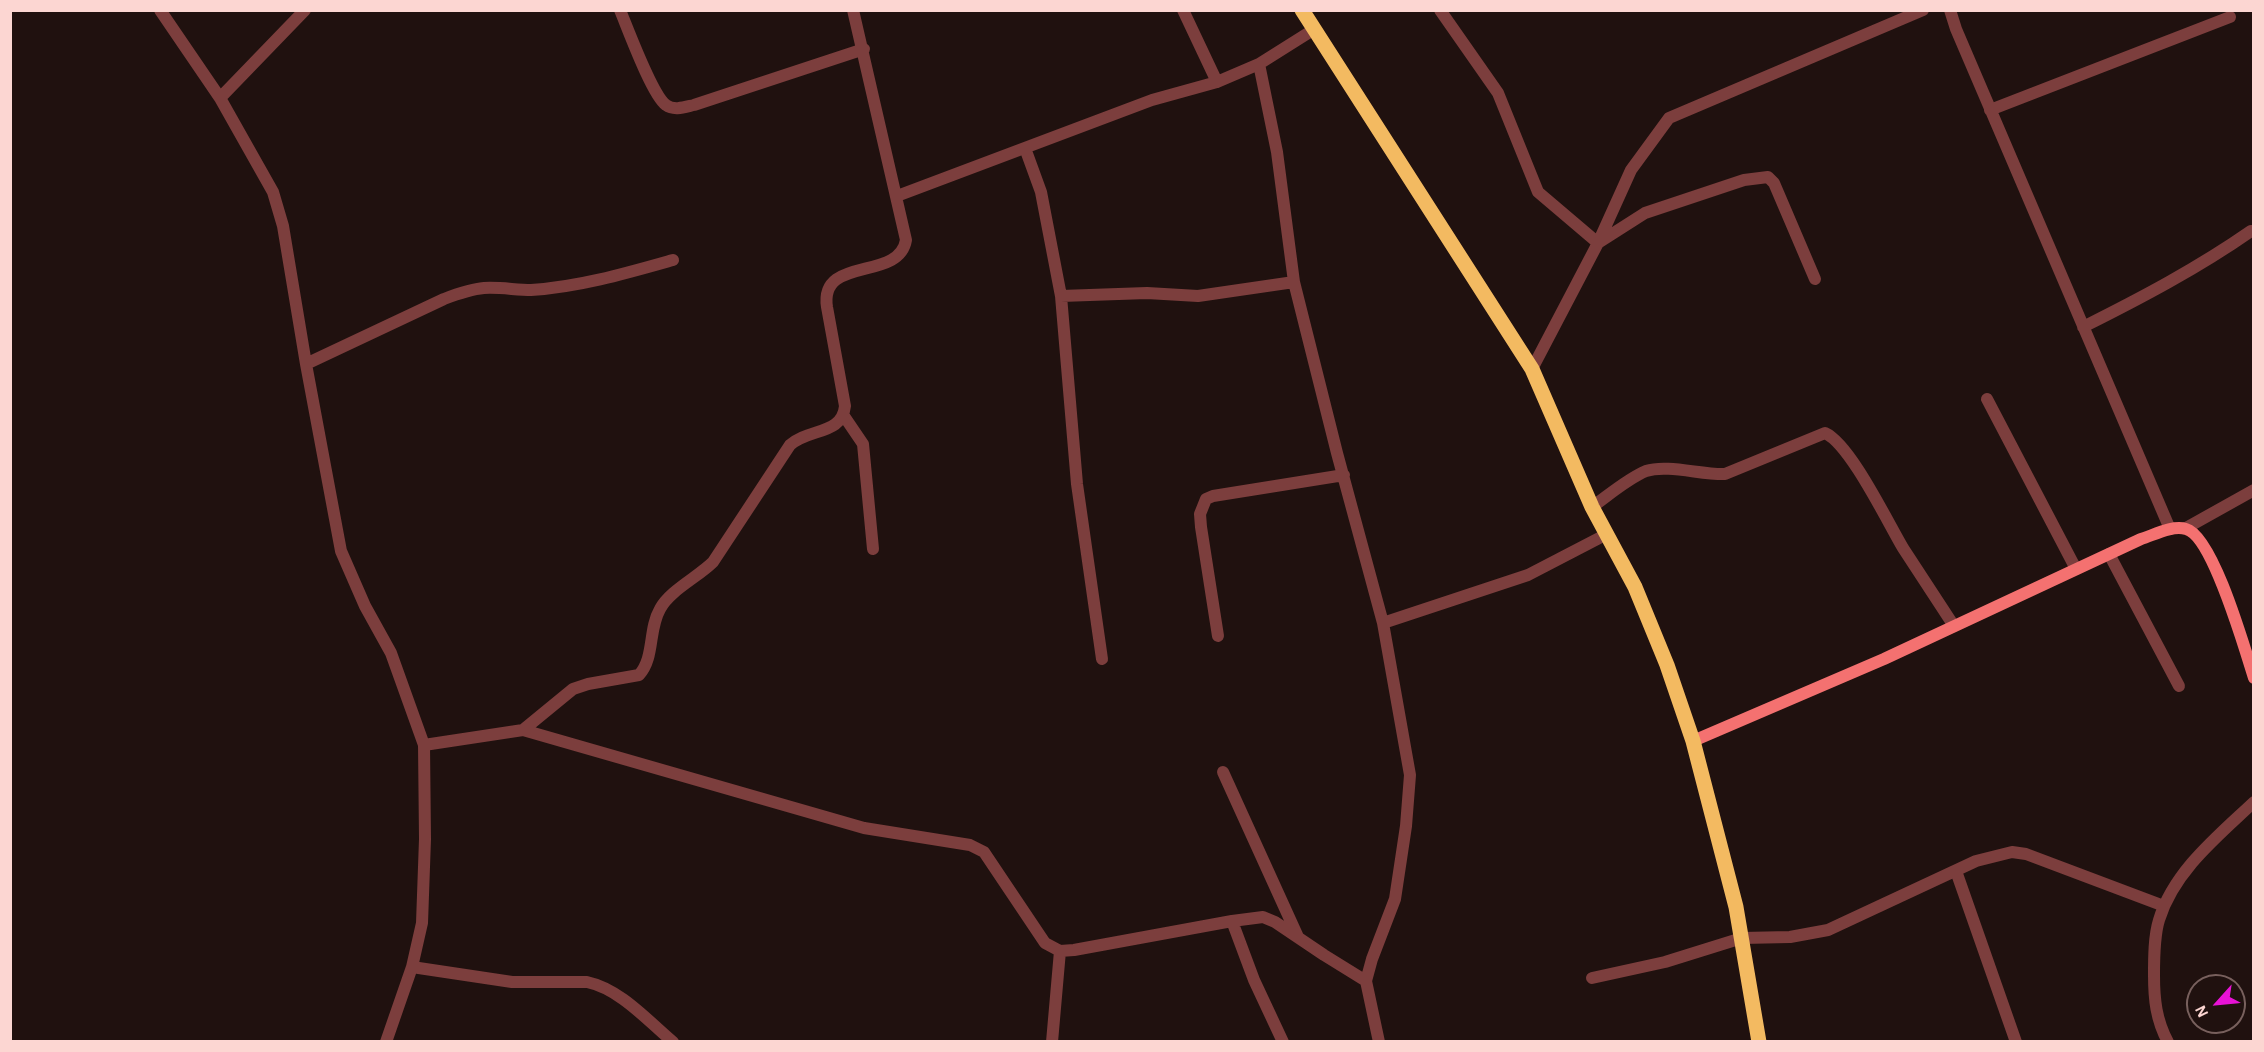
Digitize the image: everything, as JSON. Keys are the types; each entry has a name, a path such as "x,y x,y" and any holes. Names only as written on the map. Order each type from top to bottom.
{"main road":[{"path":"1302,10 1532,369 1592,507 1635,587 1667,665 1693,741 1736,907 1759,1041"}],"street":[{"path":"160,10 220,98 273,192 284,226 306,364 341,551 365,606 391,653 424,745 425,839 422,923 412,967 386,1041"},
{"path":"220,98 305,10"},
{"path":"620,10 656,92 665,104 673,108 694,105 864,49"},
{"path":"523,730 573,689 639,675 646,666 660,607 668,598 704,572 790,445 797,439 839,423 844,416 845,406 826,292 840,276 891,261 905,249 906,240 854,10"},
{"path":"1183,10 1217,82"},
{"path":"1440,10 1498,93 1538,192 1598,243"},
{"path":"1532,369 1598,243 1631,170 1669,118 1923,10"},
{"path":"1950,10 1990,110 2170,529"},
{"path":"1990,110 2230,16"},
{"path":"897,196 1152,100 1217,82 1259,64 1313,30"},
{"path":"1259,64 1277,152 1294,282 1383,622 1410,775 1406,826 1395,899 1366,981 1379,1041"},
{"path":"1025,148 1041,192 1061,296 1077,484 1102,659"},
{"path":"1598,243 1645,213 1744,180 1768,177 1774,183 1815,279"},
{"path":"2083,327 2135,301 2251,231"},
{"path":"306,364 462,292 483,288 531,290 560,286 614,277 673,260"},
{"path":"1061,296 1147,293 1198,296 1294,282"},
{"path":"1987,399 2076,569"},
{"path":"844,416 859,435 865,455 873,549"},
{"path":"1592,507 1633,478 1648,471 1673,470 1708,475 1725,474 1825,433 1832,436 1850,457 1954,626"},
{"path":"1218,636 1201,527 1200,514 1206,499 1344,475"},
{"path":"1693,741 1884,659 2141,539 2170,529 2186,528 2253,489"},
{"path":"2186,528 2198,537 2208,552 2231,606 2253,678"},
{"path":"1383,622 1528,575 1607,534"},
{"path":"2109,554 2178,686"},
{"path":"424,745 523,730 864,828 970,845 984,852 1046,943 1060,951 1137,940 1263,917 1275,922 1366,981"},
{"path":"1223,772 1299,938"},
{"path":"2168,1041 2157,1015 2154,997 2154,961 2158,922 2164,906 2187,867 2253,802"},
{"path":"1592,978 1665,962 1742,938 1790,937 1828,930 1989,857 2012,852 2026,854 2164,906"},
{"path":"1956,871 2016,1041"},
{"path":"1232,921 1254,980 1283,1041"},
{"path":"1052,1041 1060,951"},
{"path":"412,967 512,982 598,984 614,993 673,1041"}]}
